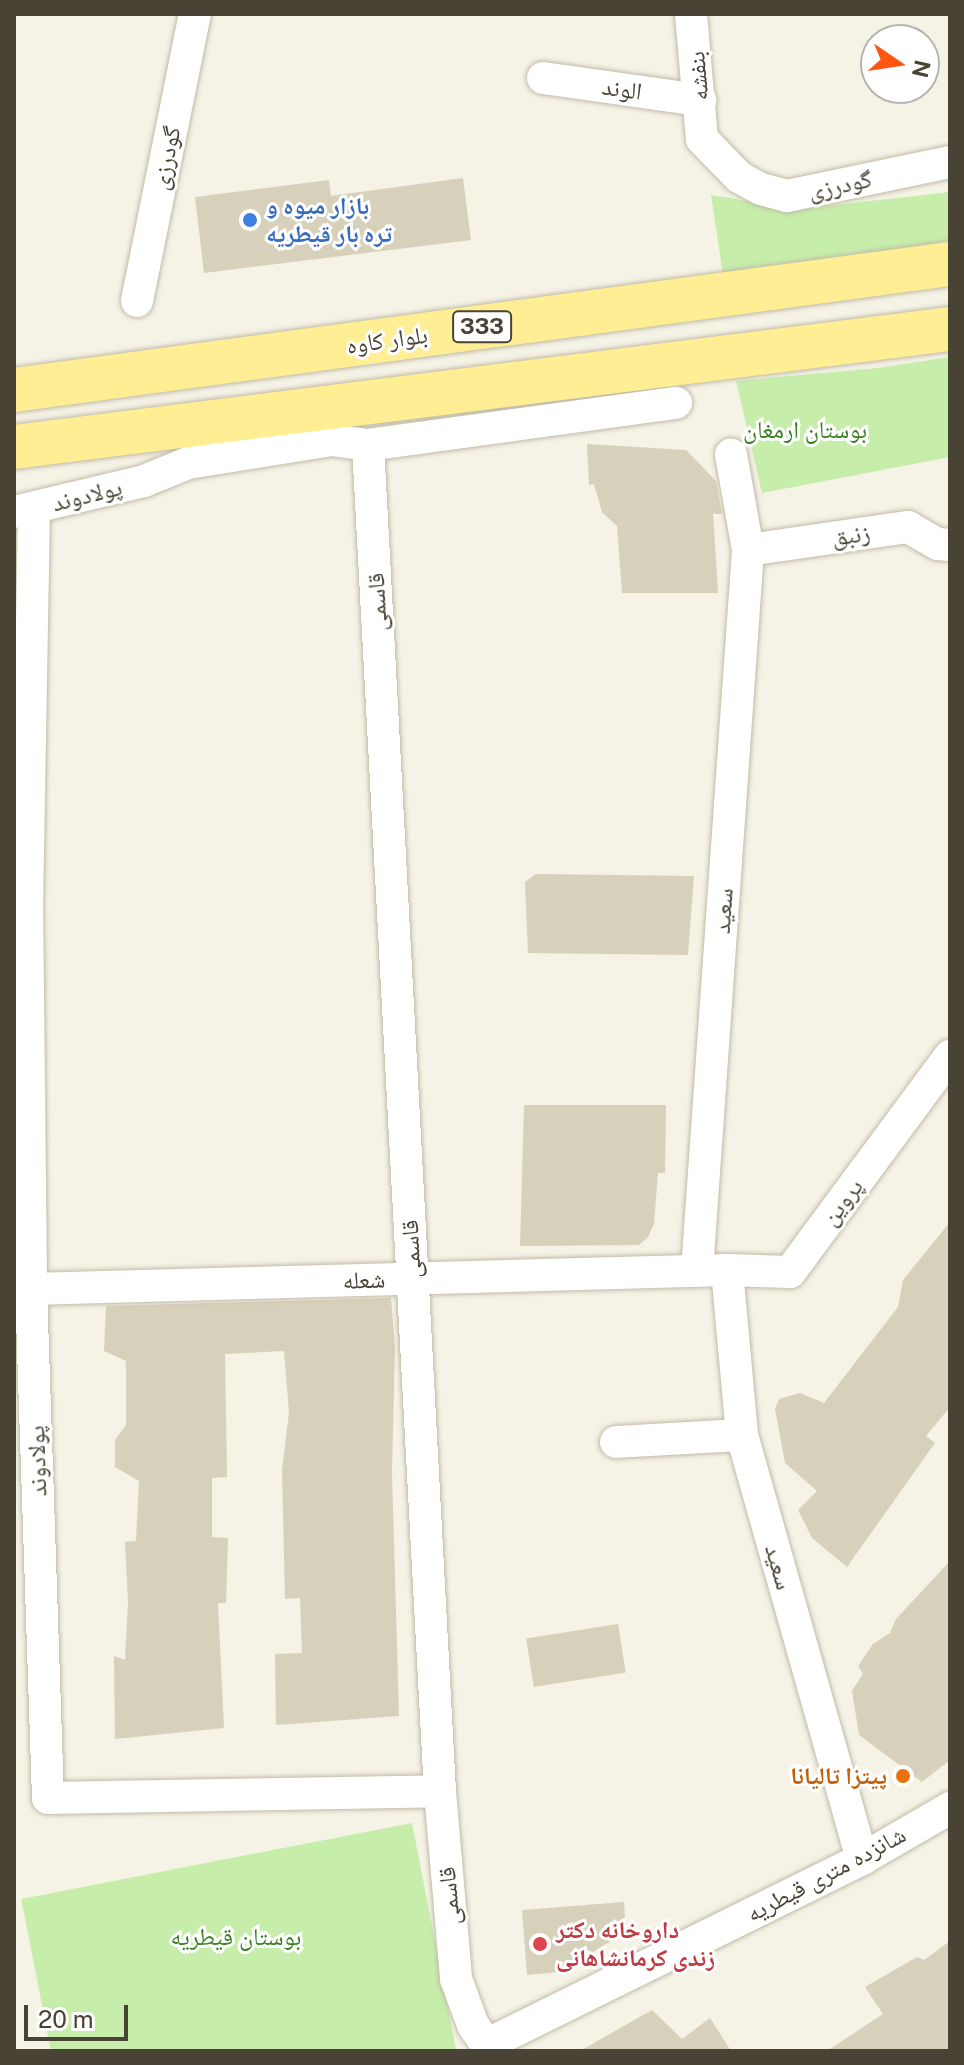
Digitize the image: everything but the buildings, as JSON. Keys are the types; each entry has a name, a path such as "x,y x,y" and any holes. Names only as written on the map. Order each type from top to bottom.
{"main road":[{"name":"بلوار کاوه","path":"14,390 950,264"},
{"path":"14,447 950,329"}],"street":[{"name":"گودرزی","path":"137,301 195,14"},
{"name":"بنفشه","path":"691,14 702,139"},
{"name":"الوند","path":"543,78 700,100"},
{"name":"گودرزی","path":"702,139 739,177 761,189 787,196 950,162"},
{"name":"پولادوند","path":"440,1791 48,1798 20,898 24,510 144,481 188,463 332,440 368,445 676,403"},
{"name":"قاسمی","path":"368,445 440,1791 456,1979 461,2000 489,2048"},
{"name":"سعید","path":"731,455 748,550 712,1271 742,1435 862,1859"},
{"name":"زنبق","path":"748,550 908,527 938,544 950,545"},
{"name":"پروین","path":"712,1271 790,1272 950,1056"},
{"name":"شعله","path":"31,1289 712,1271"},
{"path":"616,1442 742,1435"},
{"name":"شانزده متری قیطریه","path":"489,2048 862,1859 950,1808"}],"green space":[{"path":"950,192 950,241 723,274 711,195 798,209"},
{"name":"بوستان ارمغان","path":"950,357 950,457 762,493 736,381 878,368"},
{"name":"بوستان قیطریه","path":"412,1823 456,2051 51,2051 21,1899"}],"place":[{"name":"بازار میوه و تره بار قیطریه","path":"250,220"},
{"name":"پیتزا تالیانا","path":"903,1776"},
{"name":"داروخانه دکتر زندی کرمانشاهانی","path":"540,1944"}]}
